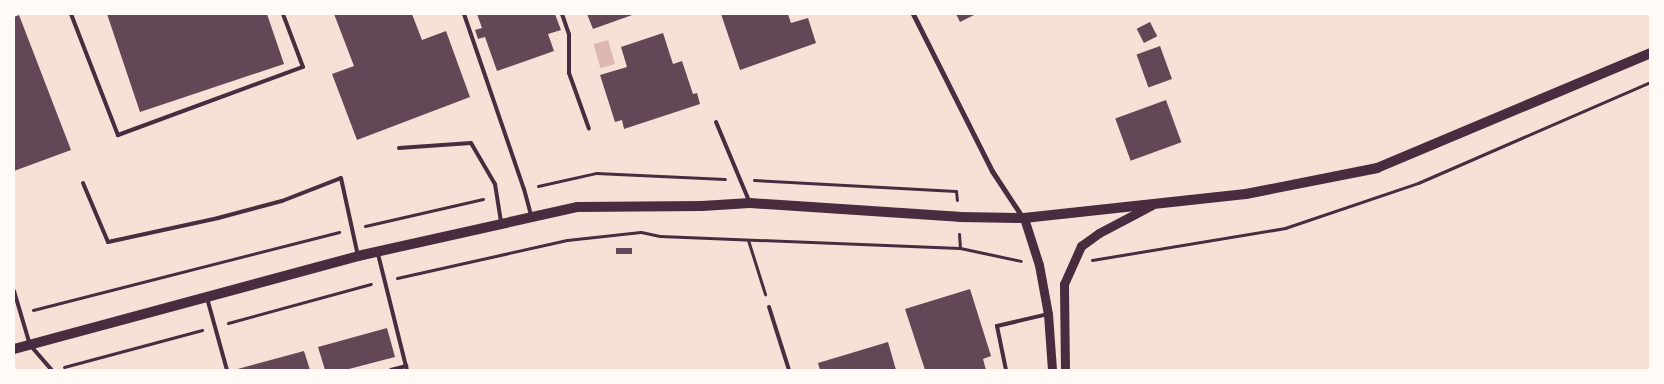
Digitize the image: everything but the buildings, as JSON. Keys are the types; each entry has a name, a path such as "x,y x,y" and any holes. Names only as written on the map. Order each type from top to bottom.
{"main road":[{"path":"14,349 358,256 577,207 702,206 750,203 959,217 1024,218 1246,194 1377,168 1650,53"}],"street":[{"path":"913,14 992,171 1024,218 1039,265 1048,314 1052,370"},
{"path":"1065,370 1064,284 1082,246 1099,233 1154,204"}],"lane":[{"path":"71,14 118,135 304,67 283,14"},
{"path":"464,14 524,189 531,217"},
{"path":"562,14 569,34 569,73 589,129"},
{"path":"716,122 750,203"},
{"path":"399,148 471,143 495,184 502,224"},
{"path":"83,183 108,242 218,218 282,201 341,178 358,256"},
{"path":"378,252 407,368 392,370"},
{"path":"14,291 30,345 52,370"},
{"path":"207,296 227,370"},
{"path":"769,307 789,370"},
{"path":"1006,370 997,326 1048,314"}],"path":[{"path":"686,176 956,191 959,217"},
{"path":"63,368 384,280 567,240 642,232 660,236 960,248"},
{"path":"748,240 769,307"}],"shaded area":[{"path":"608,40 615,64 600,68 594,44"}]}
